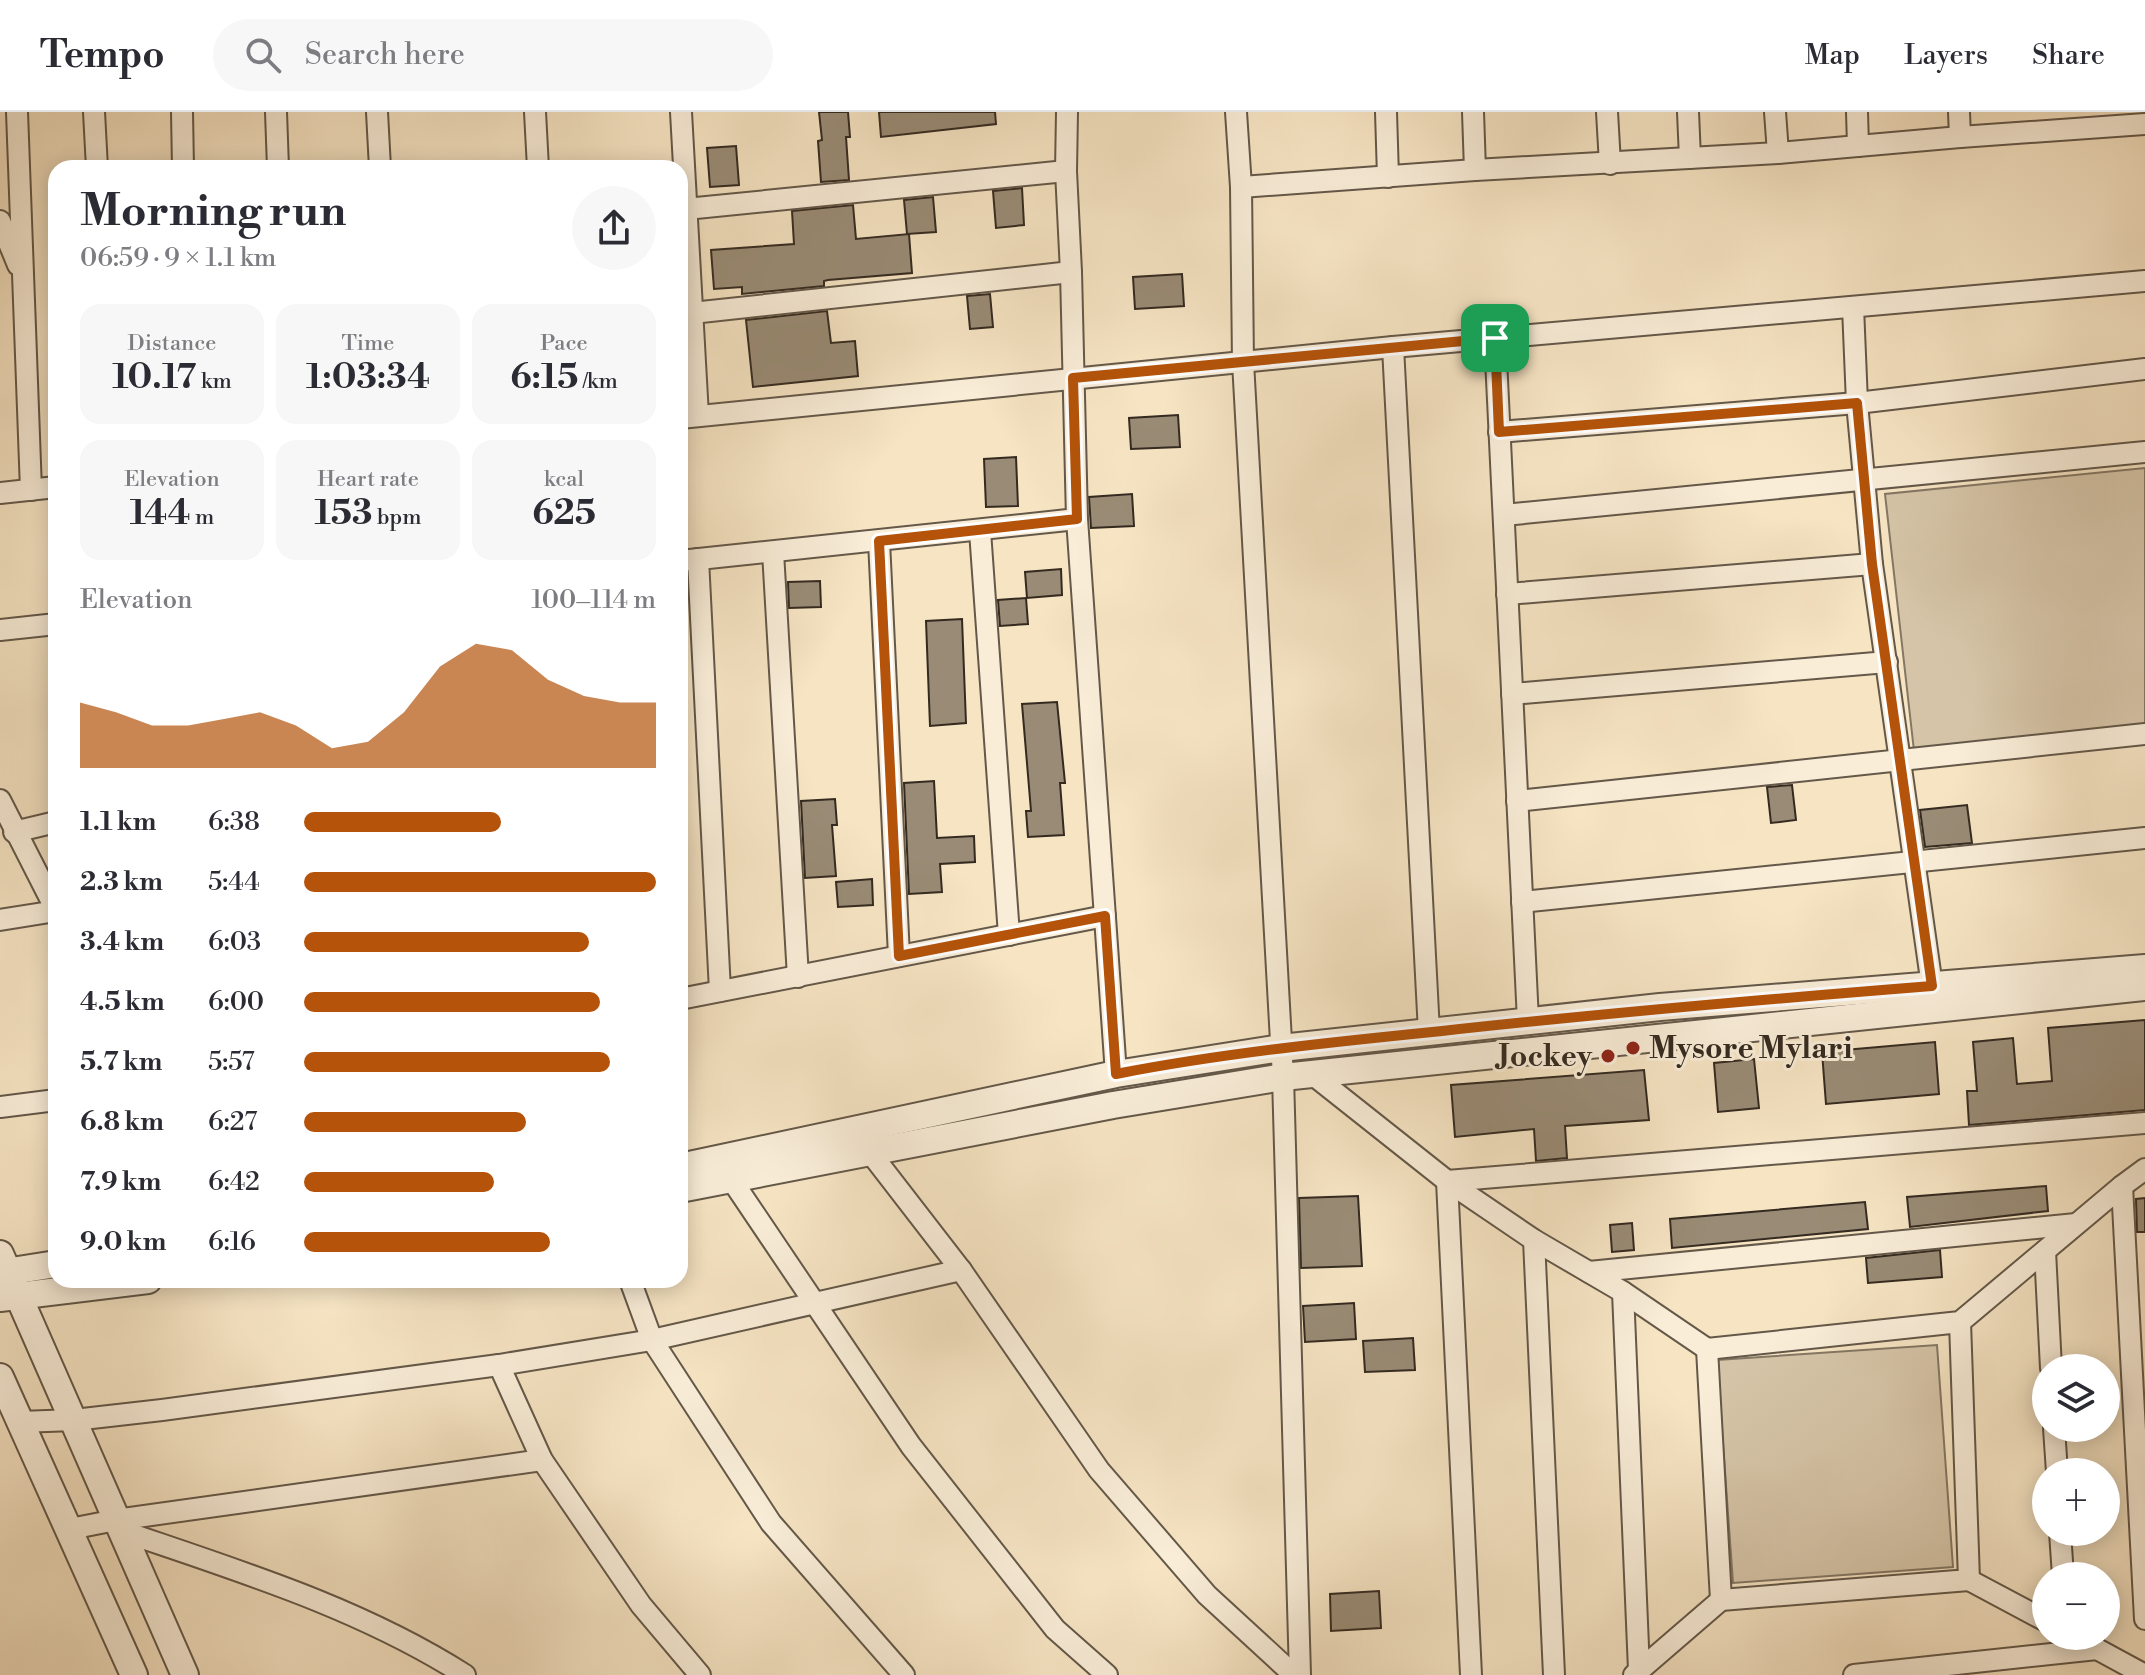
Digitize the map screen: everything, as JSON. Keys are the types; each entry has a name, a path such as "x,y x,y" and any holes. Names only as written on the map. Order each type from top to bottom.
{"street":[{"path":"17,112 31,490"},
{"path":"94,112 97,160"},
{"path":"182,112 183,160"},
{"path":"276,112 278,160"},
{"path":"377,112 380,160"},
{"path":"535,112 538,160"},
{"path":"681,112 683,160"},
{"path":"1067,112 1066,171 1077,519 1116,1074"},
{"path":"1236,112 1241,187 1243,362 1283,1077 1300,1675"},
{"path":"1386,112 1388,177"},
{"path":"1473,112 1475,170"},
{"path":"1607,112 1610,164"},
{"path":"1688,112 1690,158"},
{"path":"1775,112 1778,153"},
{"path":"1857,112 1858,146"},
{"path":"1959,112 1960,137"},
{"path":"1241,187 1778,153 1960,137 2064,121 2145,124"},
{"path":"688,209 1066,171"},
{"path":"0,221 23,278"},
{"path":"688,244 692,313 689,417 1393,347 2145,281"},
{"path":"692,313 1071,272"},
{"path":"1853,307 1857,403 1872,564 1932,986"},
{"path":"1495,338 1528,1021"},
{"path":"1393,347 1429,1032"},
{"path":"1499,432 1857,403 2145,369"},
{"path":"1504,515 2145,452"},
{"path":"2,489 48,488"},
{"path":"720,991 689,560 1077,519"},
{"path":"980,531 1009,935"},
{"path":"879,541 899,956"},
{"path":"773,552 798,977"},
{"path":"1507,594 1872,564"},
{"path":"0,630 48,625"},
{"path":"1512,694 1887,662"},
{"path":"1517,801 2145,734"},
{"path":"0,800 48,895"},
{"path":"14,832 48,824"},
{"path":"1522,902 1916,864 2145,838"},
{"path":"0,920 48,911"},
{"path":"688,997 1105,916"},
{"path":"688,1165 1116,1074 1281,1048 1660,1007 2145,968"},
{"path":"688,1187 1113,1105 1283,1077 2145,987"},
{"path":"1312,1074 1447,1181 1707,1349 1960,1322 2145,1169"},
{"path":"0,1107 48,1101"},
{"path":"1447,1181 2145,1123"},
{"path":"869,1151 961,1270 1099,1470 1207,1595 1294,1675"},
{"path":"731,1179 911,1446 1055,1629 1107,1675"},
{"path":"1447,1181 1471,1675"},
{"path":"2122,1186 2145,1619"},
{"path":"1589,1272 2076,1224"},
{"path":"1534,1240 1554,1675"},
{"path":"2045,1251 2050,1354"},
{"path":"5,1278 48,1266"},
{"path":"20,1422 74,1420 499,1365 652,1340 961,1270"},
{"path":"5,1278 48,1279"},
{"path":"5,1278 74,1420 119,1526 189,1672"},
{"path":"633,1288 652,1340 771,1523 904,1675"},
{"path":"1623,1292 1636,1673"},
{"path":"1960,1322 1969,1580"},
{"path":"1707,1349 1721,1600"},
{"path":"499,1365 542,1460 641,1605 700,1675"},
{"path":"0,1377 134,1675"},
{"path":"70,1529 119,1526 542,1460"},
{"path":"119,1526 282,1586 421,1647 465,1675"},
{"path":"1636,1673 1721,1600 1969,1580 2032,1614"},
{"path":"1854,1675 2088,1650"},
{"path":"2099,1650 2145,1675"}],"shaded area":[{"path":"2145,468 2145,725 1914,751 1885,494"},
{"path":"1937,1345 1953,1567 1733,1583 1717,1360"}],"building":[{"path":"819,112 848,112 849,180 821,182"},
{"path":"879,112 995,112 996,124 881,137"},
{"path":"736,146 739,185 710,187 707,148"},
{"path":"1022,188 1024,225 996,228 993,191"},
{"path":"933,197 936,232 907,234 904,200"},
{"path":"853,205 856,239 909,234 912,273 828,280 824,281 824,286 742,294 742,287 714,289 711,250 794,244 792,211"},
{"path":"1182,274 1184,306 1135,309 1133,277"},
{"path":"990,294 993,327 970,329 967,296"},
{"path":"827,311 831,343 855,341 858,376 753,387 746,320"},
{"path":"1178,415 1180,447 1131,449 1129,418"},
{"path":"1016,457 1018,506 986,507 984,459"},
{"path":"1132,494 1134,526 1091,528 1089,497"},
{"path":"1061,569 1062,595 1027,598 1025,572"},
{"path":"820,581 821,607 789,608 788,582"},
{"path":"1026,598 1028,624 1000,626 998,600"},
{"path":"962,619 966,723 930,726 926,621"},
{"path":"1057,702 1065,783 1060,783 1064,835 1028,837 1026,811 1031,811 1022,704"},
{"path":"934,781 937,838 974,836 975,862 940,864 942,892 909,894 904,783"},
{"path":"1792,785 1796,820 1771,823 1767,787"},
{"path":"835,799 837,825 832,825 836,876 805,878 801,801"},
{"path":"1967,805 1972,843 1925,847 1920,810"},
{"path":"872,879 873,905 838,907 836,882"},
{"path":"2145,1020 2145,1110 1969,1125 1967,1091 1977,1091 1973,1042 2013,1038 2017,1084 2052,1081 2048,1028"},
{"path":"1935,1042 1939,1094 1826,1104 1822,1052"},
{"path":"1754,1059 1759,1108 1718,1112 1714,1063"},
{"path":"1644,1070 1649,1120 1565,1126 1567,1158 1536,1161 1534,1129 1455,1137 1451,1085"},
{"path":"2046,1186 2048,1211 1910,1227 1907,1197"},
{"path":"1358,1196 1362,1266 1301,1268 1299,1198"},
{"path":"2145,1198 2145,1232 2137,1232 2136,1199"},
{"path":"1865,1202 1868,1229 1672,1248 1670,1219"},
{"path":"1632,1223 1634,1250 1612,1252 1610,1225"},
{"path":"1940,1250 1942,1277 1868,1283 1866,1258"},
{"path":"1354,1303 1356,1339 1305,1342 1303,1306"},
{"path":"1413,1338 1415,1370 1365,1372 1363,1341"},
{"path":"1379,1591 1381,1628 1331,1631 1330,1594"}],"place":[{"name":"Mysore Mylari","path":"1633,1048"},
{"name":"Jockey","path":"1608,1056"}],"route":[{"path":"1495,338 1499,432 1857,403 1872,564 1932,986 1660,1007 1281,1048 1116,1074 1105,916 899,956 879,541 1077,519 1073,378 1495,338"}]}
